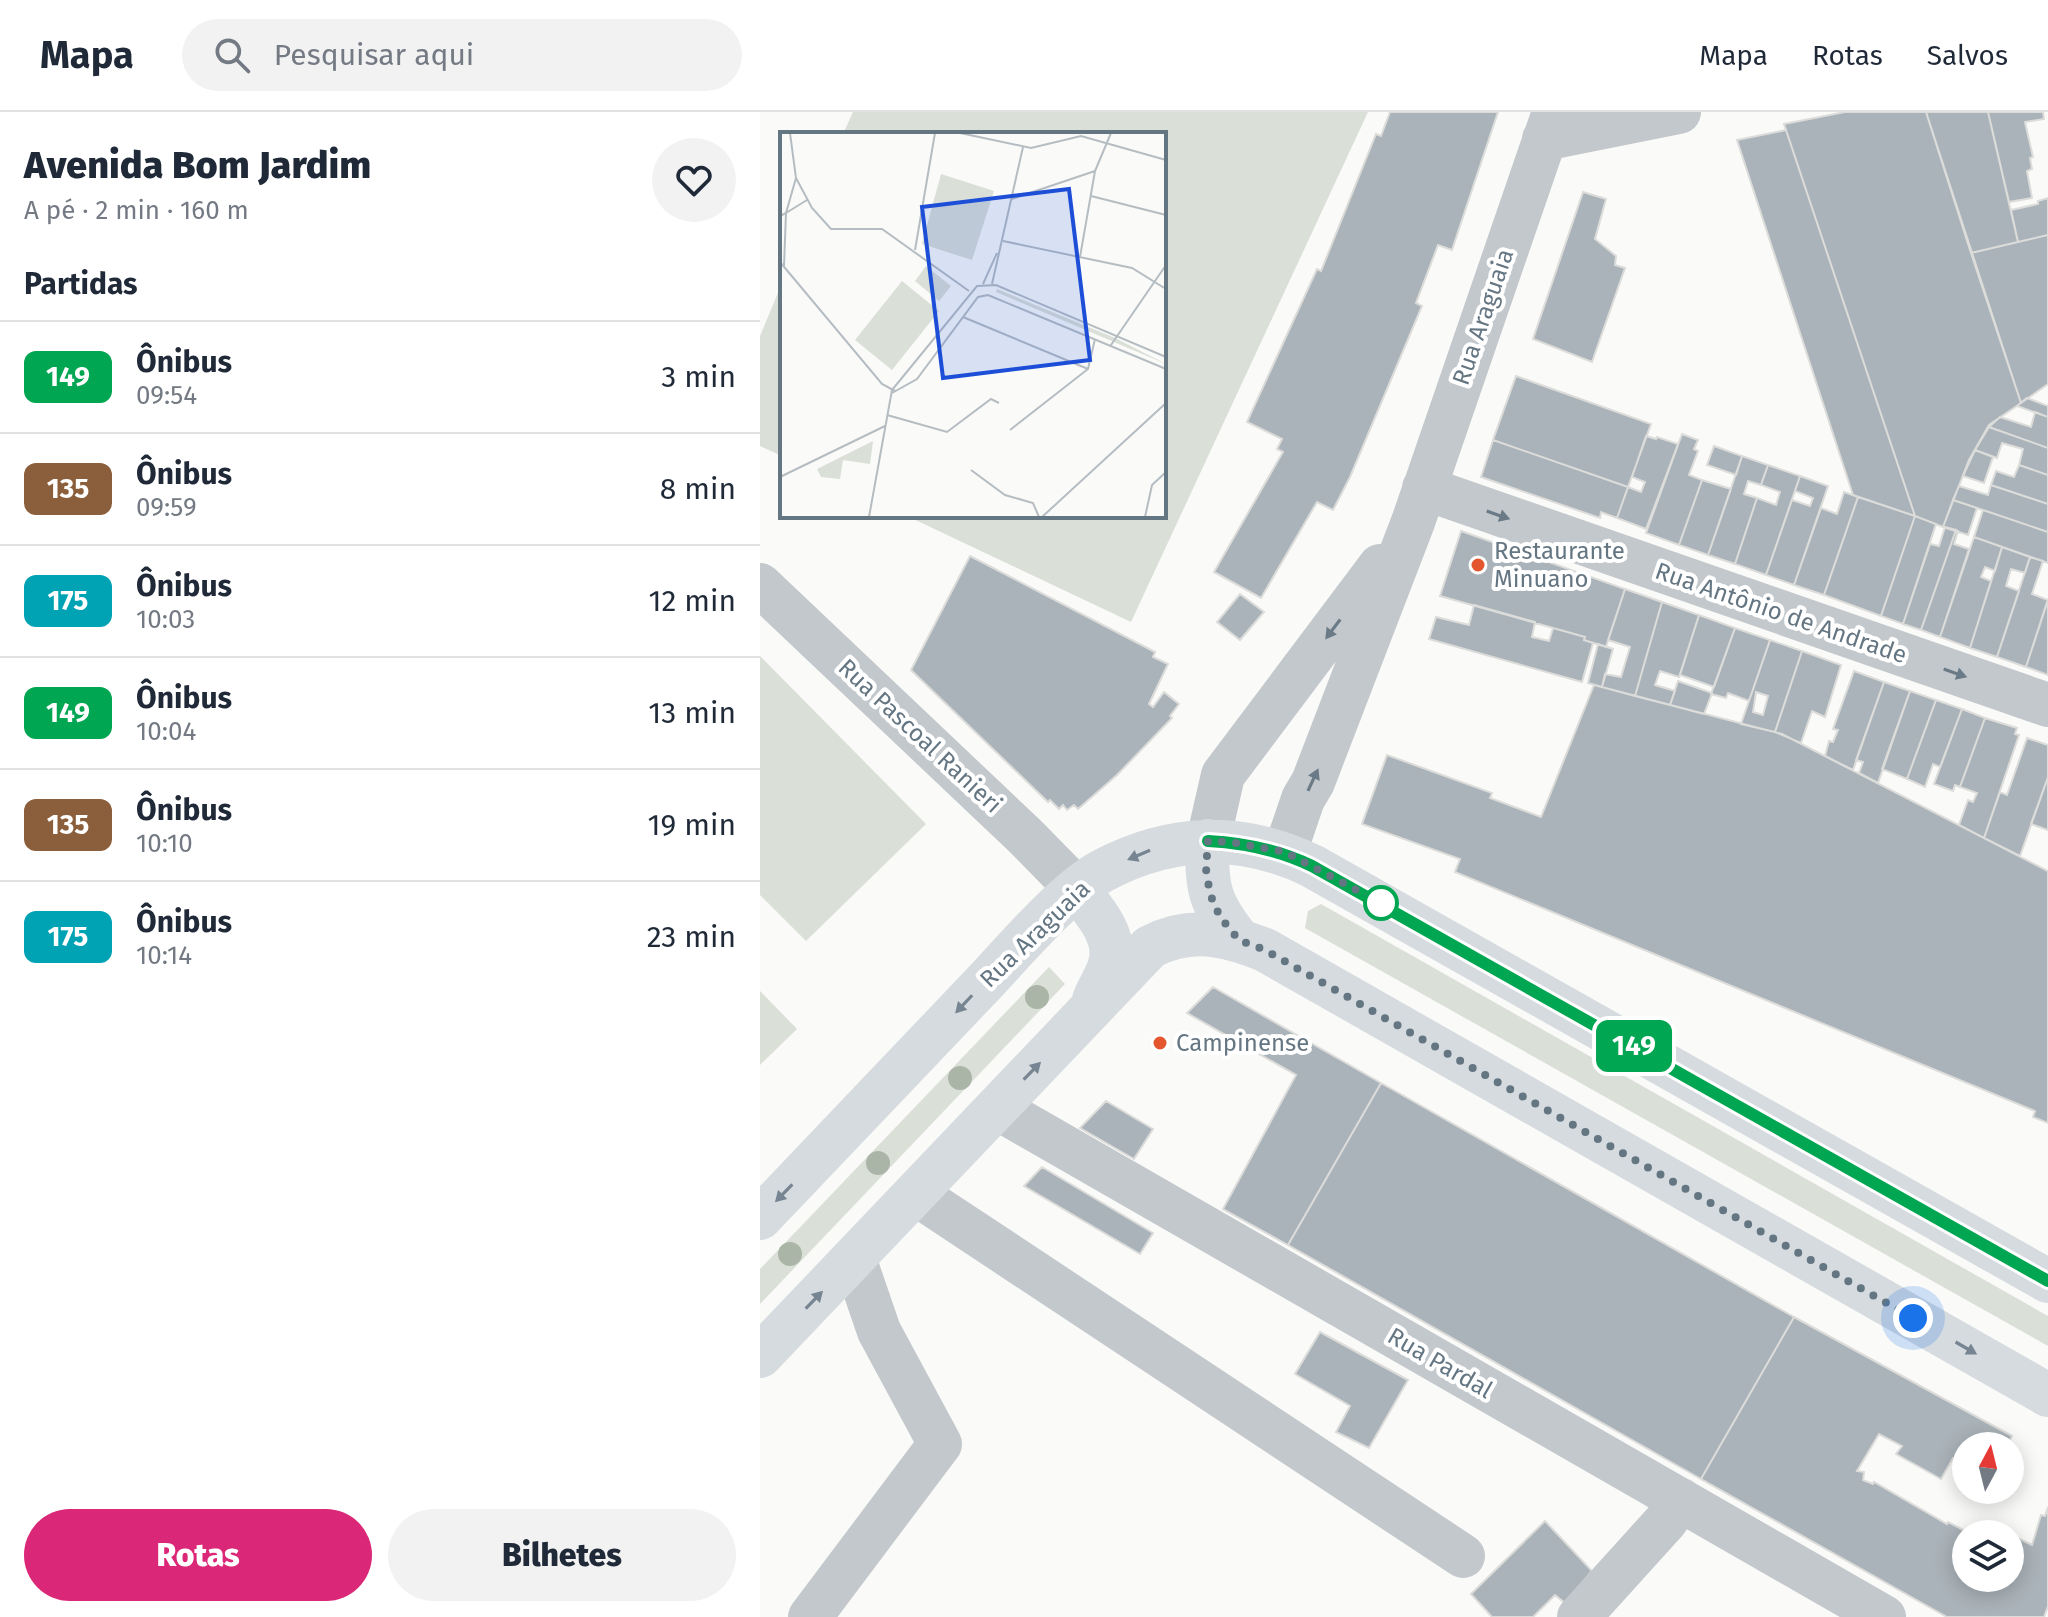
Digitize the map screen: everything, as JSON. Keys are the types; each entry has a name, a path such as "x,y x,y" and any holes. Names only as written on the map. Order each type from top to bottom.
{"main road":[{"path":"1239,940 1220,917 1210,894 1206,869 1208,841 1285,852 1365,894 2048,1281"},
{"name":"Rua Araguaia","path":"760,1218 1023,941 1077,889 1101,871 1151,850 1208,841"},
{"path":"1077,889 1099,917 1110,939 1111,963 1097,988 1091,1009"},
{"path":"760,1356 1150,947 1169,938 1211,934 1265,950 2048,1395"}],"street":[{"path":"1549,126 1679,112"},
{"name":"Rua Araguaia","path":"1285,852 1419,505 1549,126"},
{"name":"Rua Araguaia","path":"1208,841 1223,775 1419,505"},
{"name":"Rua Antônio de Andrade","path":"1419,505 2048,705"},
{"name":"Rua Pascoal Ranieri","path":"760,585 1077,889"},
{"name":"Rua Pardal","path":"997,1108 1884,1617"},
{"path":"916,1194 1463,1556"},
{"path":"810,1617 940,1444 879,1331 854,1258"},
{"path":"1579,1617 1681,1500"}],"shaded area":[{"path":"853,112 1368,112 1131,622 911,518 1166,518 1166,132 844,132"},
{"path":"780,288 780,455 760,446 760,336"},
{"path":"760,656 926,824 806,941 760,895"},
{"path":"1321,904 2048,1316 2048,1346 1305,928 1308,911"},
{"path":"1049,967 1065,984 760,1304 760,1269"},
{"path":"760,991 797,1029 760,1065"}],"building":[{"path":"1390,112 1498,112 1452,250 1438,245 1416,303 1422,306 1350,477 1333,510 1317,502 1261,598 1214,572 1283,452 1277,449 1282,439 1247,422 1317,269 1321,271 1376,134 1381,136"},
{"path":"1845,112 1926,112 2021,403 1989,425 1969,460 1943,527 1915,516 1784,124"},
{"path":"1926,112 1988,112 2018,242 1971,253"},
{"path":"1988,112 2043,112 2044,119 2025,122 2033,157 2030,158 2032,169 2027,171 2032,198 2009,202"},
{"path":"1786,130 1915,516 1853,495 1737,140"},
{"path":"1583,192 1606,199 1595,239 1616,256 1615,265 1625,268 1592,362 1533,339"},
{"path":"2048,198 2048,235 2018,242 2011,210 2038,204 2038,201"},
{"path":"2048,235 2048,384 2021,403 1971,253"},
{"path":"1516,376 1651,424 1628,487 1493,440"},
{"path":"2027,398 2048,406 2048,417 2017,406"},
{"path":"2035,412 2048,417 2048,448 1989,427 2000,417 2031,427"},
{"path":"1989,427 2048,448 2048,475 2019,465 2023,449 2002,443 1997,458 1975,450"},
{"path":"1682,434 1698,440 1694,449 1698,451 1689,475 1702,480 1679,545 1646,533"},
{"path":"1646,436 1678,444 1646,529 1617,518 1628,487 1641,492 1645,482 1632,477"},
{"path":"1493,440 1628,487 1617,518 1601,512 1600,518 1481,477"},
{"path":"1714,446 1742,456 1736,475 1707,465"},
{"path":"1975,450 1993,457 1984,483 1963,476"},
{"path":"1742,456 1768,465 1761,485 1748,481 1744,494 1757,498 1735,564 1708,555"},
{"path":"1768,465 1800,476 1766,575 1735,564 1757,498 1776,505 1780,492 1761,485"},
{"path":"2019,465 2048,475 2048,504 1991,485 1996,471 2014,477"},
{"path":"1800,476 1828,486 1794,585 1766,575 1792,500 1810,506 1813,498 1795,491"},
{"path":"1702,480 1731,489 1708,555 1679,545"},
{"path":"1991,485 2048,504 2048,532 1953,500 1959,486 1988,495"},
{"path":"1844,492 1858,497 1824,595 1794,585 1821,508 1837,514"},
{"path":"1858,497 1915,516 1881,616 1824,595"},
{"path":"1953,500 1977,508 1968,535 1943,527"},
{"path":"1983,510 2048,532 2048,563 1974,537"},
{"path":"1915,516 1936,524 1903,624 1881,616"},
{"path":"1945,527 1956,530 1921,630 1903,624 1930,544 1939,546"},
{"path":"1956,530 1954,544 1969,549 1940,637 1921,630"},
{"path":"1461,531 1625,589 1606,647 1584,640 1585,637 1440,596"},
{"path":"1974,537 2002,547 1995,571 1985,567 1981,577 1991,581 1970,648 1940,637"},
{"path":"2002,547 2030,557 2025,573 2011,569 2006,586 2019,591 1997,657 1970,648"},
{"path":"970,556 1155,652 1153,657 1168,664 1149,704 1153,707 1164,692 1179,704 1170,716 1172,718 1117,775 1078,809 1074,805 1067,810 1063,805 1059,809 1050,800 1048,802 911,670"},
{"path":"2030,557 2043,561 2032,594 2048,600 2026,667 1997,657"},
{"path":"1625,589 1662,602 1635,696 1602,687 1605,674 1621,677 1630,647 1608,640"},
{"path":"1240,594 1264,612 1240,640 1217,622"},
{"path":"2048,599 2048,675 2026,667"},
{"path":"1662,602 1699,615 1679,677 1660,671 1655,685 1675,691 1670,705 1635,696"},
{"path":"1474,605 1535,622 1532,637 1549,641 1553,628 1585,637 1584,640 1593,643 1582,682 1429,639 1436,617 1469,625"},
{"path":"1699,615 1735,628 1714,687 1680,675"},
{"path":"1735,628 1770,640 1749,701 1728,693 1726,698 1711,694"},
{"path":"1770,640 1802,651 1775,732 1741,724","holes":["1756,692 1768,696 1763,715 1753,712"]},
{"path":"1598,644 1613,649 1602,687 1588,683"},
{"path":"1802,651 1841,665 1825,717 1812,711 1801,743 1775,732"},
{"path":"1854,671 1884,682 1853,770 1825,756 1829,741 1833,742 1838,730 1833,729"},
{"path":"1678,681 1712,693 1704,714 1670,705"},
{"path":"1884,682 1910,691 1878,783 1859,773 1863,762 1856,760"},
{"path":"1594,685 1782,734 2048,871 2048,1123 2033,1117 2035,1111 1455,872 1460,859 1362,824 1387,755 1492,793 1490,798 1541,817"},
{"path":"1910,691 1936,700 1907,779 1882,769"},
{"path":"1936,700 1962,709 1940,767 1933,764 1925,787 1907,779"},
{"path":"1962,709 1985,718 1960,787 1955,785 1953,791 1934,784"},
{"path":"1985,718 2017,728 2015,734 2019,735 1984,838 1959,825 1968,800 1973,802 1977,793 1960,787"},
{"path":"2027,738 2048,745 2048,777 2020,856 1984,838 2000,792 2007,795"},
{"path":"2048,777 2048,830 2031,824"},
{"path":"1213,987 1381,1083 1288,1245 1223,1209 1296,1075 1187,1013"},
{"path":"1381,1083 1794,1317 1701,1479 1288,1245"},
{"path":"1106,1101 1153,1129 1134,1159 1080,1128"},
{"path":"1042,1167 1153,1233 1140,1254 1024,1186"},
{"path":"1794,1317 2005,1432 1952,1432 1952,1460 1941,1479 1896,1454 1902,1446 1879,1434 1857,1471 1864,1472 1863,1480 1874,1482 1952,1524 1952,1592 2024,1592 2024,1541 2032,1545 2041,1515 2045,1516 2048,1507 2048,1606 2044,1617 1947,1617 1701,1479"},
{"path":"1320,1332 1408,1380 1369,1448 1336,1432 1350,1406 1295,1374"},
{"path":"1545,1521 1592,1571 1565,1603 1555,1595 1533,1617 1492,1617 1471,1594"}],"bus line":[{"name":"149","path":"1208,841 1285,852 1312,866 2048,1281"}],"place":[{"name":"Restaurante Minuano","path":"1478,565"},
{"name":"Campinense","path":"1160,1043"}],"route":[{"path":"1381,903 1285,852 1208,841 1206,869 1210,894 1220,917 1239,940 1265,950 1913,1318"}]}
